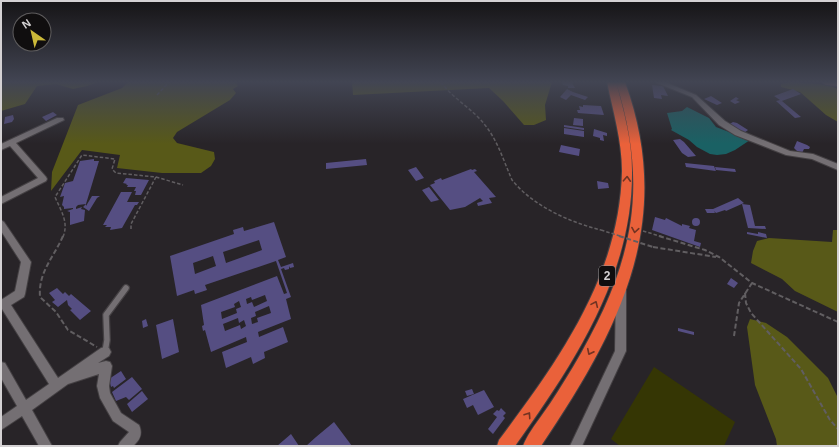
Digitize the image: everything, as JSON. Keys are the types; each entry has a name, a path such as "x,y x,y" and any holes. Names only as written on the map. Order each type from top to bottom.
{"highway":[{"name":"2","path":"505,446 568,355 593,309 605,282 617,244 623,218 627,172 625,137 616,103"},
{"name":"2","path":"531,446 552,416 584,364 621,284 631,255 637,212 640,166 638,145 627,103"},
{"path":"635,103 644,140 644,153 640,166"}],"street":[{"path":"701,103 722,123 738,133 789,153 813,157 838,167"},
{"path":"1,147 60,120"},
{"path":"1,201 43,179 11,142"},
{"path":"1,224 26,262 20,294 2,304 56,385"},
{"path":"576,446 620,350 621,284"},
{"path":"1,424 105,352"},
{"path":"1,366 46,446"},
{"path":"67,379 106,366 103,386 104,394 117,417 135,429 135,436 124,446"}],"lane":[{"path":"105,352 107,340 106,315 126,288"}],"path":[{"path":"461,103 485,124 496,142 512,180 516,185 534,200 557,214 581,225 653,247 719,257"},
{"path":"105,352 68,330 56,312 40,297 39,286 44,271 55,253 66,229 65,220 55,197 82,155 115,159 112,169 116,173 156,177 183,185"},
{"path":"131,231 131,224 156,177"},
{"path":"635,229 705,250 719,257 752,283 838,322"},
{"path":"734,336 739,303 752,283"},
{"path":"745,293 746,303 751,313 801,369 830,420 838,429"}],"shaded area":[{"path":"1,103 26,103 25,104 1,111"},
{"path":"84,103 225,103 177,132 173,138 177,143 214,152 215,159 211,166 201,173 162,173 117,168 120,155 82,150 51,191 52,172 78,105"},
{"path":"505,103 546,103 546,120 534,125 524,125"},
{"path":"812,103 838,103 838,122 826,115"},
{"path":"833,230 838,230 838,312 795,291 782,279 751,263 753,251 757,241 769,238 832,242"},
{"path":"750,319 766,323 787,337 828,378 838,398 838,446 777,446 776,439 755,385 747,327"},
{"path":"654,367 735,422 724,446 620,446 611,439"}],"water":[{"path":"687,107 709,118 716,127 750,140 726,154 710,154 671,130 672,129 667,113 682,111"}],"building":[{"path":"712,103 722,103 717,105"},
{"path":"778,103 784,103 801,117 795,118"},
{"path":"583,105 601,106 604,115 578,113 577,110 580,110 579,106 583,107"},
{"path":"53,112 57,115 46,121 42,117"},
{"path":"13,115 14,119 12,122 4,124 5,117"},
{"path":"574,118 583,119 583,126 573,125"},
{"path":"733,122 748,130 744,133 728,125"},
{"path":"564,125 584,128 584,130 564,127"},
{"path":"564,128 584,131 584,137 564,134"},
{"path":"594,129 607,133 607,136 603,135 604,141 593,136"},
{"path":"680,139 696,156 688,157 682,153 673,140"},
{"path":"797,141 810,147 809,149 804,149 802,153 796,153 797,151 794,148"},
{"path":"561,145 580,149 579,156 559,152"},
{"path":"94,159 94,161 99,161 86,204 78,205 76,207 76,209 82,207 81,209 85,210 84,221 70,225 70,212 67,211 73,208 64,209 62,205 64,196 60,197 65,183 73,181 80,161"},
{"path":"366,159 367,165 326,169 326,163"},
{"path":"685,163 714,166 716,171 686,167"},
{"path":"416,167 424,178 416,181 408,170"},
{"path":"715,167 735,169 736,172 716,170"},
{"path":"471,169 475,169 477,171 474,172 496,197 489,198 492,203 478,206 477,203 483,201 480,198 465,207 450,210 430,185 435,183 434,181 441,178 442,180"},
{"path":"126,178 149,180 141,195 135,195 136,191 134,191 136,187 127,187 127,184 123,183"},
{"path":"597,181 608,183 609,188 598,189"},
{"path":"429,187 439,200 431,202 422,190"},
{"path":"121,192 132,192 127,202 139,202 135,205 122,228 110,230 111,227 105,227 107,225 103,225"},
{"path":"92,196 100,196 97,198 89,211 83,207 86,204 86,206"},
{"path":"738,198 744,203 726,211 716,213 714,211 715,213 707,213 705,209 713,209"},
{"path":"742,204 750,205 755,226 765,226 766,229 748,228"},
{"path":"655,217 665,220 666,218 682,226 682,224 690,226 689,228 696,230 694,241 701,243 700,247 652,230"},
{"path":"694,218 698,218 700,222 698,226 694,226 692,224 692,220"},
{"path":"274,222 286,257 278,260 281,267 293,263 294,267 290,268 289,266 289,269 281,269 291,297 286,299 291,319 258,332 259,337 283,327 288,342 264,352 265,358 253,364 251,357 226,368 222,352 247,342 246,337 211,352 205,330 203,331 202,326 204,325 201,305 277,276 284,294 287,293 276,261 205,285 207,290 195,294 194,290 177,296 170,256 234,234 233,230 243,227 244,231","holes":["259,240 262,250 226,263 223,252","213,256 216,266 195,274 193,263","265,295 267,301 254,307 252,302 247,304 246,299 251,297 252,300","239,301 241,307 236,309 237,313 222,319 221,312 235,307 234,304","269,306 271,313 257,318 258,322 252,324 251,318 256,316 255,312","238,318 239,323 244,320 246,326 241,329 240,325 225,331 223,324"]},
{"path":"747,232 766,234 767,238 747,234"},
{"path":"731,278 738,283 734,288 727,284"},
{"path":"57,288 63,294 65,292 69,296 71,294 91,311 80,320 70,310 72,309 68,305 67,300 58,307 52,302 55,300 49,293"},
{"path":"146,319 148,326 143,328 142,321"},
{"path":"173,319 179,352 162,359 156,325"},
{"path":"678,328 694,332 694,335 678,331"},
{"path":"121,371 126,379 114,388 113,386 111,387 109,379"},
{"path":"132,377 142,389 129,400 126,397 116,401 112,392"},
{"path":"472,389 474,394 467,396 465,391"},
{"path":"484,390 494,407 478,415 473,405 467,408 463,399"},
{"path":"142,391 148,399 132,412 127,404"},
{"path":"501,408 506,413 503,416 505,418 493,434 488,429 497,417 493,414"},
{"path":"334,422 352,446 306,446 316,437"},
{"path":"291,434 299,446 277,446"}]}
